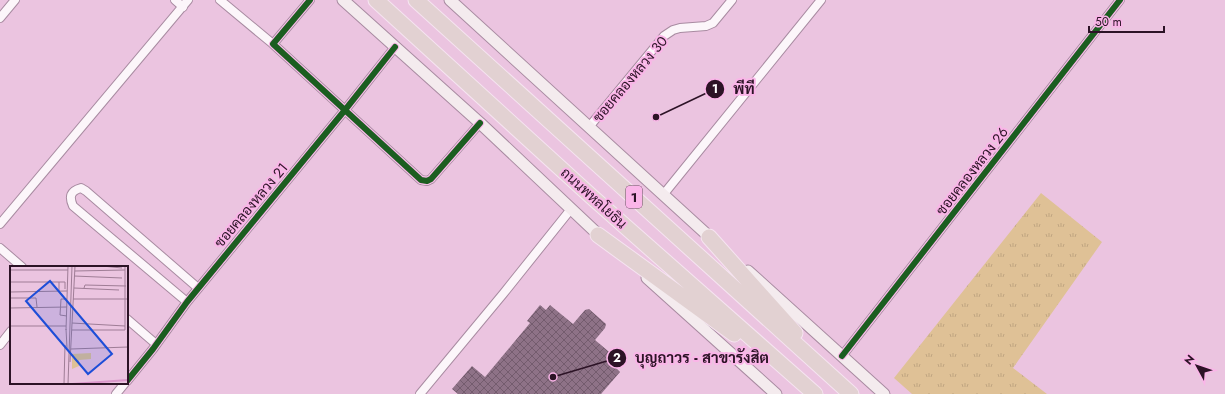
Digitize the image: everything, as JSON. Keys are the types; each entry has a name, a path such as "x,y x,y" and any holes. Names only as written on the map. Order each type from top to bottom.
{"highway":[{"name":"ถนนพหลโยธิน","path":"376,0 586,192 812,391"},
{"name":"ถนนพหลโยธิน","path":"416,0 851,394"},
{"path":"598,234 812,391"},
{"path":"709,237 851,394"}],"main road":[{"name":"ถนนพหลโยธิน","path":"343,0 480,123 598,234 776,394"},
{"name":"1","path":"450,0 709,237 884,394"}],"street":[{"path":"0,18 15,0"},
{"path":"175,0 183,7"},
{"path":"0,224 188,0"},
{"path":"220,0 272,44 421,180 427,181 431,179 480,123"},
{"path":"272,44 310,0"},
{"name":"ซอยคลองหลวง 30","path":"589,127 664,36 672,30 706,26 713,23 732,0"},
{"path":"663,194 820,0"},
{"name":"ซอยคลองหลวง 26","path":"842,356 1120,0"},
{"name":"ซอยคลองหลวง 21","path":"128,379 198,288 395,47"},
{"path":"187,302 73,206 70,199 71,192 81,188 86,191 198,288"},
{"path":"420,394 571,209"},
{"path":"0,248 21,266"},
{"path":"128,320 156,344"},
{"path":"0,345 10,332"},
{"name":"ซอยคลองหลวง 21","path":"116,394 124,384"}],"green space":[{"path":"1041,193 1102,242 1013,368 1047,394 912,394 894,378"}],"building":[{"path":"540,305 546,310 550,305 573,324 585,310 589,309 606,324 605,328 595,340 621,362 616,368 620,372 601,394 458,394 452,389 472,366 485,377 530,323 527,321"}],"cycle path":[{"path":"310,0 273,44 421,180 427,181 431,179 480,123"},
{"path":"842,356 1120,0"},
{"path":"128,380 153,349 187,302 395,47"}],"place":[{"name":"พีที","path":"656,117"},
{"name":"บุญถาวร - สาขารังสิต","path":"553,377"}]}
